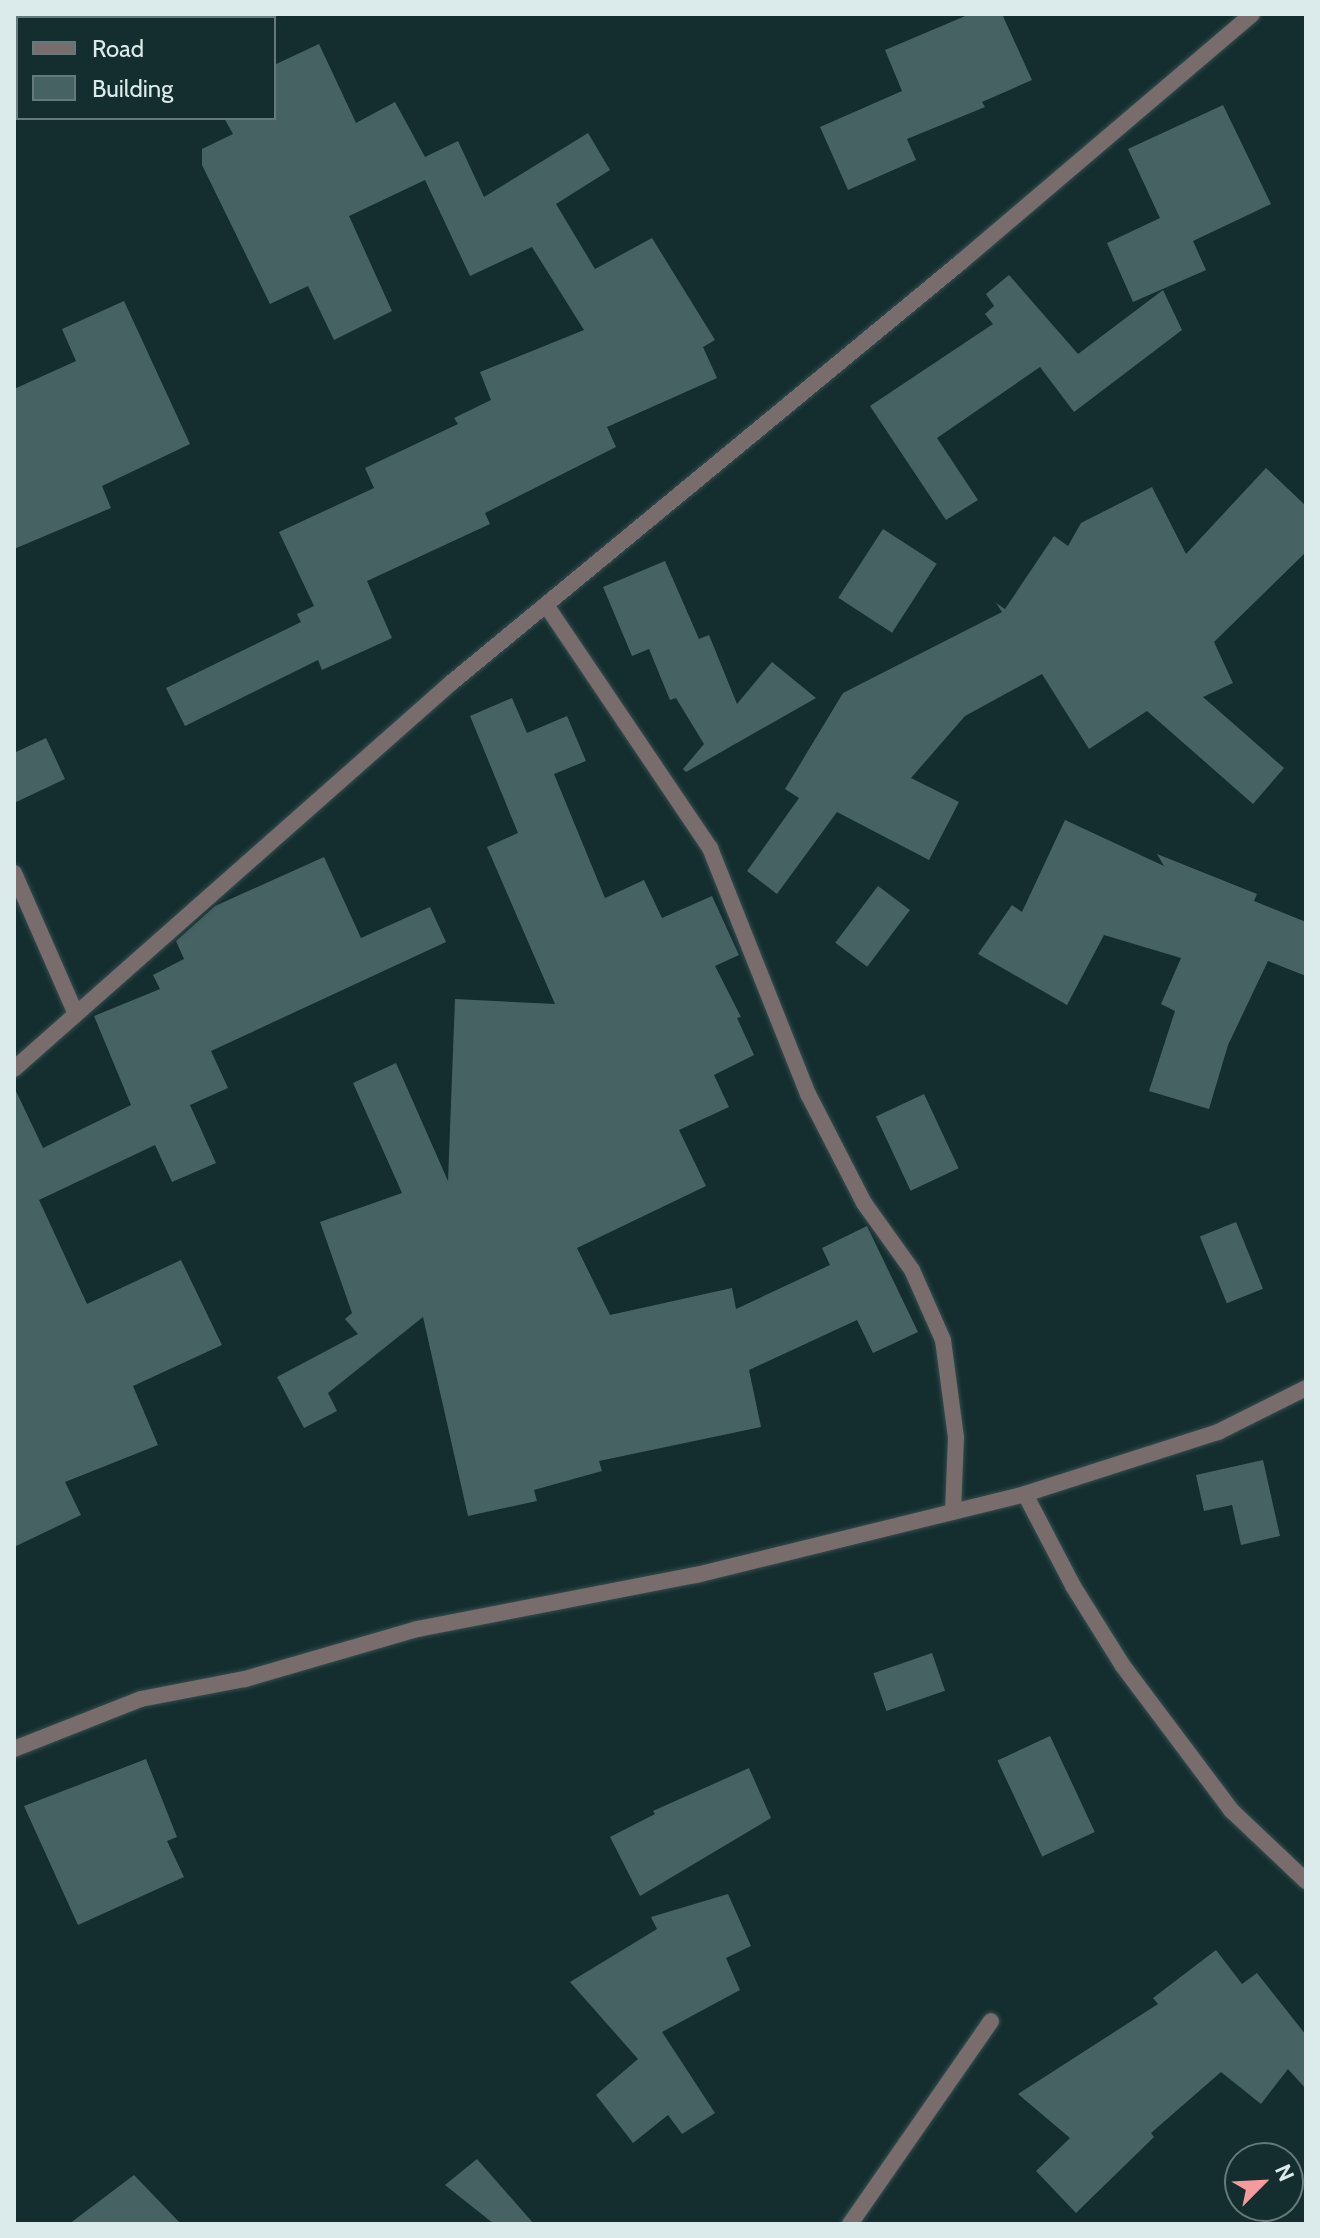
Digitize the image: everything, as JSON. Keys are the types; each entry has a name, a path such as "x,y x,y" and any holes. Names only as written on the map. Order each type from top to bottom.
{"street":[{"path":"14,1069 451,683 1100,147 1252,14"},
{"path":"546,605 710,848 808,1094 864,1203 912,1270 943,1340 955,1423 953,1512"},
{"path":"14,873 76,1014"},
{"path":"14,1749 141,1699 245,1679 417,1629 696,1575 1025,1494 1218,1432 1306,1388"},
{"path":"1025,1494 1073,1586 1123,1666 1232,1811 1306,1881"},
{"path":"850,2224 991,2021"}],"building":[{"path":"970,14 1002,14 1032,80 982,102 985,107 907,139 916,160 848,190 820,127 902,91 885,50"},
{"path":"319,44 356,123 395,102 425,157 458,141 484,197 588,133 610,170 556,204 595,269 652,238 715,340 703,347 717,378 607,427 616,447 485,513 490,524 367,581 392,638 322,670 318,660 185,726 166,688 301,622 297,614 314,606 279,532 374,488 365,468 458,424 454,418 491,400 480,372 584,330 532,247 470,276 425,180 349,216 392,311 334,340 308,286 270,304 202,165 202,149 233,134 225,120 276,120 276,64"},
{"path":"1223,105 1271,204 1193,241 1206,270 1133,302 1107,243 1160,218 1128,149"},
{"path":"1009,275 1078,354 1163,290 1182,330 1074,412 1040,367 937,438 978,500 946,520 870,406 993,324 985,314 994,306 986,294"},
{"path":"124,301 190,444 102,486 111,508 14,549 14,389 76,361 62,329"},
{"path":"1266,468 1306,506 1306,552 1214,642 1233,683 1203,697 1284,768 1253,804 1147,711 1089,749 1042,674 965,716 911,778 959,802 929,860 837,812 777,894 747,871 799,798 785,789 843,693 1002,612 996,603 1005,609 1054,536 1068,546 1081,523 1152,487 1186,554"},
{"path":"883,529 937,564 892,633 838,598"},
{"path":"665,561 699,639 709,635 737,704 772,662 816,698 686,772 683,769 704,744 676,698 670,700 649,649 632,656 603,587"},
{"path":"512,698 527,733 567,716 586,761 554,774 605,898 644,880 662,918 712,896 739,955 715,966 741,1017 737,1018 754,1055 714,1075 729,1107 679,1130 706,1186 577,1248 610,1315 732,1288 736,1309 830,1265 822,1248 867,1226 918,1332 873,1353 857,1320 749,1370 761,1427 599,1461 602,1471 534,1490 537,1501 468,1516 423,1317 328,1393 337,1411 304,1428 277,1377 358,1334 345,1319 352,1313 320,1222 402,1193 353,1083 396,1063 448,1181 455,999 555,1004 487,847 518,833 470,716"},
{"path":"46,738 65,779 14,803 14,753"},
{"path":"1065,820 1164,866 1157,854 1257,894 1254,901 1306,922 1306,976 1268,961 1228,1045 1209,1109 1149,1091 1175,1011 1161,1004 1181,958 1104,935 1067,1005 978,954 1012,905 1022,912"},
{"path":"324,857 361,938 430,907 446,942 211,1051 228,1088 190,1105 216,1163 172,1182 155,1145 39,1200 87,1304 181,1260 222,1345 133,1386 158,1445 65,1482 81,1515 14,1547 14,1087 43,1148 131,1105 94,1016 160,989 153,975 184,959 176,941 215,906"},
{"path":"878,886 910,910 867,967 835,943"},
{"path":"924,1094 959,1168 911,1191 876,1116"},
{"path":"1236,1222 1263,1289 1227,1303 1200,1237"},
{"path":"1263,1460 1280,1536 1241,1545 1232,1505 1204,1511 1196,1475"},
{"path":"932,1653 945,1691 886,1711 873,1673"},
{"path":"1050,1736 1095,1832 1042,1857 997,1761"},
{"path":"146,1759 177,1837 167,1841 184,1877 78,1925 24,1806"},
{"path":"749,1768 771,1818 640,1896 610,1837 655,1814 653,1811"},
{"path":"728,1894 751,1946 726,1958 740,1990 662,2032 715,2113 682,2134 668,2115 633,2143 596,2095 638,2059 570,1982 657,1929 651,1917"},
{"path":"1216,1950 1242,1984 1257,1973 1306,2035 1306,2089 1288,2069 1261,2104 1221,2072 1151,2133 1154,2137 1076,2213 1036,2171 1070,2138 1018,2094 1158,2004 1153,1998"},
{"path":"477,2159 534,2224 494,2224 445,2185"},
{"path":"134,2175 181,2224 69,2224"}]}
